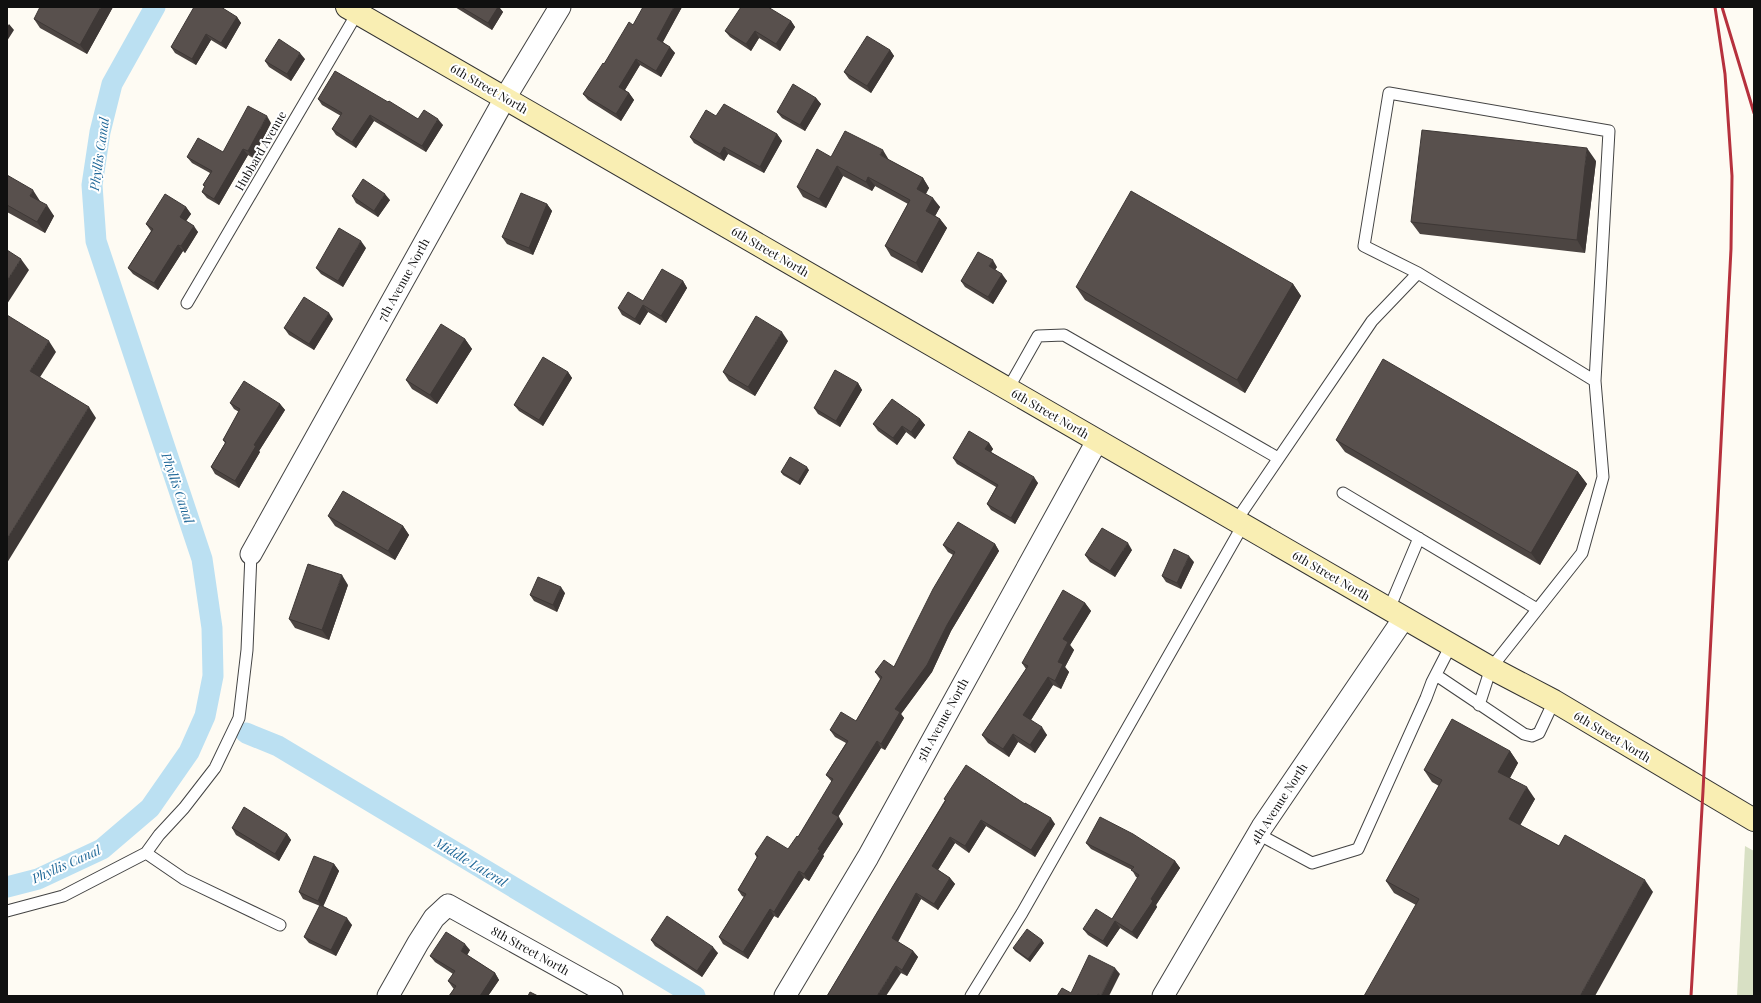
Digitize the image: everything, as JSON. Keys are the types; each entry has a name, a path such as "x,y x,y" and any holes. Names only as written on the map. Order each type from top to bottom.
{"street":[{"name":"7th Avenue North","path":"251,554 505,98 560,7"},
{"name":"6th Street North","path":"355,9 505,98 1396,614 1491,668 1554,701 1754,820"},
{"name":"5th Avenue North","path":"785,996 868,857 1097,440"},
{"name":"4th Avenue North","path":"1163,996 1258,834 1396,614"},
{"name":"8th Street North","path":"388,996 418,942 434,918 448,906 608,995"}],"lane":[{"name":"Hubbard Avenue","path":"187,303 355,9"},
{"path":"1479,705 1491,668 1582,553 1602,477 1595,381 1609,131 1389,93 1364,246 1418,273 1595,381"},
{"path":"971,996 1022,913 1239,523 1278,458 1372,321 1418,273"},
{"path":"1008,389 1038,336 1064,335 1278,458"},
{"path":"1343,493 1537,609"},
{"path":"1396,614 1419,538"},
{"path":"7,911 63,896 146,853 159,835 184,808 215,768 239,718 247,650 251,554"},
{"path":"1258,834 1312,862 1358,849 1436,675 1451,645"},
{"path":"1436,675 1524,734 1532,736 1539,733 1554,701"},
{"path":"146,853 184,879 280,925"}],"green space":[{"path":"1745,846 1754,851 1754,996 1737,996"}],"building":[{"path":"40,7 101,7 80,45 34,19"},
{"path":"194,7 221,7 237,17 221,43 206,34 192,59 171,47"},
{"path":"461,7 498,7 488,23"},
{"path":"643,7 674,7 657,39 670,47 656,71 636,59 619,87 629,93 616,114 583,94 603,63 604,64 629,22 633,25"},
{"path":"741,7 768,7 791,21 776,44 755,31 746,44 725,31"},
{"path":"867,36 890,50 867,86 844,72"},
{"path":"279,39 300,53 287,74 265,61"},
{"path":"335,71 418,119 424,110 438,119 422,146 370,115 352,142 332,129 342,113 318,99"},
{"path":"793,84 816,98 800,125 777,112"},
{"path":"724,104 777,134 760,167 724,147 720,154 690,137 706,110 716,116"},
{"path":"248,106 267,116 248,151 243,149 214,199 202,192 205,186 203,185 212,171 187,157 198,138 223,152"},
{"path":"1422,130 1587,148 1577,240 1411,222"},
{"path":"845,131 883,150 880,155 923,178 917,189 933,198 926,211 940,219 916,263 885,246 910,200 868,177 866,182 837,166 819,199 797,187 817,149 831,157"},
{"path":"7,175 33,190 30,196 47,205 37,222 7,205"},
{"path":"363,179 385,194 374,211 352,196"},
{"path":"1131,191 1293,284 1237,380 1076,287"},
{"path":"521,193 547,204 529,248 502,237"},
{"path":"165,194 186,207 180,217 194,226 181,246 178,245 154,283 128,268 153,229 146,224"},
{"path":"339,228 361,241 338,281 316,268"},
{"path":"7,250 21,259 7,281"},
{"path":"978,252 993,260 989,266 1002,274 988,297 961,281"},
{"path":"662,269 683,281 661,316 643,305 635,319 618,308 628,292 643,301"},
{"path":"304,297 329,313 309,344 284,328"},
{"path":"7,315 49,341 30,371 89,407 7,539"},
{"path":"756,316 782,332 748,387 723,372"},
{"path":"441,324 465,339 430,395 406,380"},
{"path":"543,357 568,372 539,420 514,405"},
{"path":"1383,359 1578,472 1531,553 1336,440"},
{"path":"835,370 858,383 836,421 814,408"},
{"path":"244,381 280,404 254,445 256,446 235,481 211,467 226,442 223,440 240,409 230,403"},
{"path":"892,399 920,419 911,432 902,426 893,438 873,424"},
{"path":"969,431 989,443 985,449 1034,477 1011,518 987,504 998,485 953,458"},
{"path":"790,457 807,467 798,482 781,472"},
{"path":"343,491 403,526 388,551 328,516"},
{"path":"958,522 995,544 947,625 927,665 895,709 900,712 881,744 877,741 832,813 839,817 818,849 820,850 804,874 799,871 774,912 770,909 743,952 719,937 746,894 738,890 758,856 755,854 767,836 788,849 797,836 798,837 833,779 826,775 848,741 830,730 841,712 856,721 882,677 875,672 884,660 894,667 933,589 955,552 943,545"},
{"path":"1102,528 1128,543 1110,571 1085,555"},
{"path":"1174,549 1189,556 1177,583 1162,576"},
{"path":"308,564 342,575 322,630 289,619"},
{"path":"538,577 561,587 553,605 530,595"},
{"path":"1063,590 1085,603 1063,639 1068,642 1058,662 1063,664 1055,681 1048,677 1023,715 1042,727 1030,745 1013,734 1003,749 982,735 1028,666 1022,663"},
{"path":"1452,719 1510,751 1498,772 1527,787 1509,819 1559,846 1565,835 1645,880 1580,996 1364,996 1419,899 1386,881 1442,780 1424,770"},
{"path":"966,765 1025,804 1051,818 1031,850 981,820 965,846 950,837 932,866 950,878 934,904 916,893 892,938 913,951 902,970 896,966 877,996 827,996 946,800 944,799"},
{"path":"244,807 287,834 275,854 232,828"},
{"path":"1100,817 1133,834 1175,861 1151,899 1153,901 1132,932 1115,921 1103,941 1083,929 1096,909 1112,919 1139,875 1131,870 1134,867 1086,843"},
{"path":"314,856 334,864 318,901 299,892"},
{"path":"320,905 347,918 331,950 304,937"},
{"path":"667,916 713,947 697,971 651,940"},
{"path":"1027,929 1042,940 1028,959 1013,948"},
{"path":"446,932 465,944 461,951 495,973 480,996 449,996 456,986 448,981 455,971 430,956"},
{"path":"1089,955 1115,968 1101,996 1098,994 1097,996 1057,996 1062,988 1071,993"},
{"path":"530,992 538,996 528,996"}],"waterway":[{"name":"Phyllis Canal","path":"7,887 38,879 102,849 150,808 189,752 205,716 213,676 212,628 202,559 96,241 92,185 100,132 112,84 155,7"},
{"name":"Middle Lateral","path":"246,733 278,746 695,996"}],"railway":[{"path":"1691,996 1731,249 1732,176 1725,74 1715,7"},
{"path":"1722,7 1754,113"}]}
